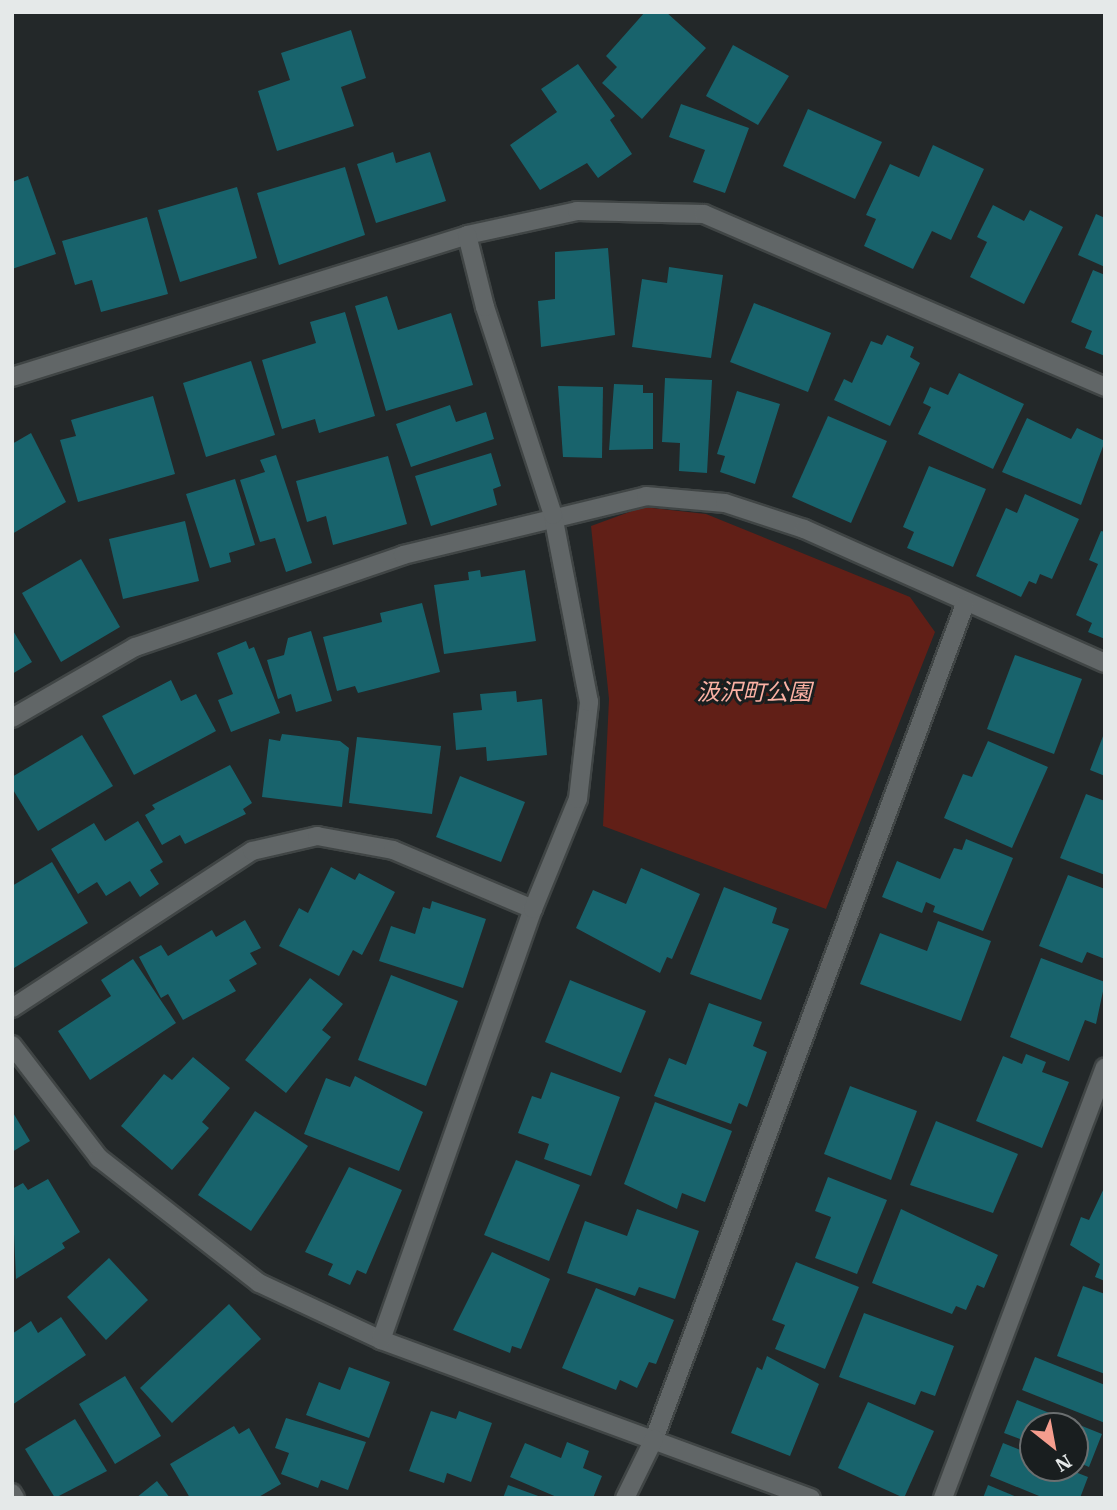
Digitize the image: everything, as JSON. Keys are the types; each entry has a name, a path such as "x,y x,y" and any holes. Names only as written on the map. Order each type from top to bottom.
{"street":[{"path":"12,377 467,234 577,211 704,214 1105,387"},
{"path":"381,1340 533,909 578,799 589,702 553,514 485,307 467,234"},
{"path":"12,718 135,647 403,555 553,514 646,496 725,503 804,529 965,604 1105,663"},
{"path":"625,1498 654,1439 965,604"},
{"path":"12,1008 251,851 317,836 393,850 533,909"},
{"path":"12,1045 99,1158 164,1213 259,1283 381,1340 811,1498"},
{"path":"943,1498 1105,1066"},
{"path":"12,1493 15,1498"}],"green space":[{"name":"汲沢町公園","path":"643,507 706,514 910,597 935,632 826,909 603,826 609,699 591,526"}],"building":[{"path":"645,12 666,12 706,48 642,119 602,83 617,67 606,56"},
{"path":"351,30 366,78 341,87 354,126 277,151 258,91 290,80 281,53"},
{"path":"733,45 789,76 758,125 706,96"},
{"path":"578,64 615,116 610,120 632,154 598,178 587,163 540,190 510,145 557,112 541,89"},
{"path":"681,104 749,128 725,193 693,182 705,150 669,137"},
{"path":"808,109 882,142 855,199 783,166"},
{"path":"933,145 984,169 951,240 932,231 913,269 864,246 876,219 866,215 890,164 919,177"},
{"path":"393,152 396,163 430,152 446,201 376,223 357,164"},
{"path":"345,167 365,235 279,265 257,193"},
{"path":"28,176 56,254 12,269 12,182"},
{"path":"237,187 257,258 180,282 158,210"},
{"path":"993,205 1024,221 1030,210 1063,227 1024,304 970,277 987,242 977,237"},
{"path":"1096,214 1105,218 1105,267 1078,255"},
{"path":"147,217 168,294 101,312 92,280 75,285 62,241"},
{"path":"608,248 615,335 541,347 538,301 555,299 555,252"},
{"path":"669,267 723,275 711,358 632,347 642,279 667,283"},
{"path":"1093,270 1105,275 1105,356 1085,348 1092,331 1071,322"},
{"path":"387,296 398,330 451,313 473,385 386,411 355,306"},
{"path":"754,303 831,333 808,392 730,362"},
{"path":"345,312 375,416 319,433 315,419 282,429 262,360 316,343 310,322"},
{"path":"887,335 914,347 910,357 920,363 890,426 834,400 844,379 852,383 871,341 882,345"},
{"path":"251,361 275,435 206,457 183,383"},
{"path":"959,373 1024,404 993,469 918,434 931,407 923,403 930,387 948,395"},
{"path":"665,378 712,380 707,473 679,471 680,443 662,442"},
{"path":"614,384 643,385 643,393 653,393 653,449 609,450"},
{"path":"558,386 603,387 602,458 563,457"},
{"path":"737,391 780,404 755,484 720,472 725,456 717,454"},
{"path":"153,396 175,474 78,502 60,440 76,436 71,420"},
{"path":"450,405 456,422 486,412 494,439 411,467 396,424"},
{"path":"828,416 887,441 851,523 792,497"},
{"path":"1027,418 1071,439 1077,428 1105,441 1081,505 1002,472"},
{"path":"31,433 66,502 12,534 12,444"},
{"path":"491,453 501,486 493,489 497,505 431,526 415,476"},
{"path":"276,455 312,563 286,572 275,538 260,542 240,480 265,472 260,460"},
{"path":"388,456 407,524 333,545 326,516 307,522 296,481"},
{"path":"929,466 986,489 953,567 907,548 914,532 903,527"},
{"path":"235,479 255,545 229,553 231,562 210,568 186,494"},
{"path":"1025,494 1079,519 1052,579 1040,574 1036,584 1029,581 1021,597 976,576 1006,508 1017,513"},
{"path":"185,521 199,581 123,599 109,539"},
{"path":"1101,531 1105,532 1105,639 1088,632 1092,623 1076,615 1098,564 1089,560"},
{"path":"81,559 120,627 61,662 22,593"},
{"path":"480,570 481,577 525,570 536,641 444,654 434,585 469,580 468,572"},
{"path":"422,603 440,672 358,693 355,686 337,691 323,637 382,622 380,613"},
{"path":"12,629 32,662 12,674"},
{"path":"311,631 332,701 296,712 291,694 278,699 267,660 284,655 288,638"},
{"path":"246,641 249,649 254,647 280,713 231,732 218,700 233,694 217,653"},
{"path":"1015,655 1082,679 1054,754 987,729"},
{"path":"171,680 181,701 196,694 216,731 134,775 102,716"},
{"path":"516,691 517,702 542,699 547,755 487,761 486,747 456,750 453,713 482,710 480,694"},
{"path":"1105,731 1105,776 1090,770"},
{"path":"282,734 340,741 349,748 342,807 262,797 269,739 280,741"},
{"path":"82,735 113,786 38,831 12,788 12,777"},
{"path":"357,737 441,746 432,814 349,803"},
{"path":"988,741 1048,767 1012,848 944,818 963,774 972,777"},
{"path":"230,765 252,803 243,809 246,814 185,844 180,835 162,845 145,815 155,809 152,805"},
{"path":"460,776 525,802 501,862 436,837"},
{"path":"1086,794 1105,801 1105,875 1060,858"},
{"path":"138,821 163,862 150,870 159,884 140,897 130,881 106,896 97,882 78,894 51,849 94,823 105,841"},
{"path":"966,839 1013,858 983,931 933,912 935,906 926,902 922,913 882,897 897,861 940,879 954,848 962,850"},
{"path":"52,862 88,923 14,968 12,886"},
{"path":"331,867 355,880 359,873 395,892 362,955 353,950 339,976 279,946 299,908 308,913"},
{"path":"641,868 700,894 672,959 667,957 660,973 576,928 593,890 626,904"},
{"path":"1068,875 1105,889 1105,959 1087,952 1082,963 1039,946"},
{"path":"724,887 777,908 772,923 789,929 761,1000 690,974"},
{"path":"432,901 486,919 463,988 379,961 391,926 415,934 423,907 430,909"},
{"path":"245,920 261,948 250,953 257,964 229,980 236,991 183,1020 168,994 161,998 139,957 161,945 168,956 212,930 216,937"},
{"path":"938,921 991,941 961,1021 860,984 880,933 927,951"},
{"path":"1041,958 1105,982 1096,1024 1085,1020 1069,1061 1010,1037"},
{"path":"133,959 176,1023 90,1080 58,1031 111,996 101,980"},
{"path":"391,975 458,1001 426,1086 358,1060"},
{"path":"310,978 343,1004 322,1030 331,1037 286,1093 245,1060"},
{"path":"570,980 646,1011 621,1073 545,1042"},
{"path":"709,1003 762,1022 753,1046 767,1052 747,1107 739,1103 731,1124 654,1096 669,1058 686,1065"},
{"path":"1026,1054 1046,1062 1042,1072 1069,1082 1042,1148 976,1121 1003,1056 1022,1064"},
{"path":"193,1057 230,1088 202,1122 209,1128 172,1170 121,1126 164,1074 172,1080"},
{"path":"551,1072 620,1097 591,1176 544,1159 549,1144 518,1133 532,1096 541,1099"},
{"path":"355,1076 423,1112 399,1171 304,1134 326,1078 350,1087"},
{"path":"850,1086 917,1111 891,1180 824,1154"},
{"path":"655,1102 732,1131 705,1202 682,1193 677,1209 624,1184"},
{"path":"12,1111 30,1141 12,1152"},
{"path":"255,1111 308,1146 251,1231 198,1195"},
{"path":"936,1121 1018,1154 993,1213 910,1185"},
{"path":"516,1160 580,1185 549,1261 484,1235"},
{"path":"349,1167 402,1190 366,1274 357,1270 350,1285 328,1275 333,1264 305,1252"},
{"path":"828,1177 887,1200 857,1274 815,1258 831,1217 815,1211"},
{"path":"48,1179 80,1232 62,1243 65,1248 16,1279 12,1189 23,1183 28,1190"},
{"path":"1105,1186 1105,1281 1095,1277 1100,1264 1070,1245 1081,1217 1089,1220"},
{"path":"637,1209 699,1231 675,1299 639,1287 635,1296 567,1273 585,1221 627,1236"},
{"path":"901,1209 998,1255 984,1288 977,1285 966,1310 956,1306 952,1314 872,1283"},
{"path":"492,1252 550,1279 521,1349 512,1346 510,1353 453,1330"},
{"path":"109,1258 148,1300 106,1340 67,1297"},
{"path":"796,1262 859,1287 825,1369 775,1349 785,1325 772,1320"},
{"path":"1083,1286 1105,1294 1105,1374 1057,1356"},
{"path":"596,1288 674,1320 656,1364 649,1362 637,1388 620,1380 616,1390 562,1368"},
{"path":"229,1304 261,1339 172,1423 140,1388"},
{"path":"864,1313 954,1346 935,1396 921,1391 915,1405 839,1377"},
{"path":"61,1317 86,1355 12,1405 12,1334 31,1321 38,1333"},
{"path":"767,1356 819,1384 790,1456 731,1433 757,1367 762,1370"},
{"path":"1035,1357 1105,1385 1105,1423 1089,1417 1089,1412 1077,1412 1022,1390"},
{"path":"349,1367 390,1382 369,1438 306,1415 319,1382 340,1390"},
{"path":"125,1376 161,1436 115,1464 79,1404"},
{"path":"1017,1400 1047,1412 1019,1412 1019,1439 1004,1433"},
{"path":"868,1402 934,1431 904,1498 838,1468"},
{"path":"431,1411 456,1419 459,1411 492,1423 471,1482 447,1473 444,1483 409,1471"},
{"path":"286,1418 366,1442 348,1490 321,1480 318,1488 281,1474 289,1453 275,1448"},
{"path":"75,1419 107,1471 55,1498 25,1449"},
{"path":"234,1426 239,1434 249,1428 281,1484 257,1498 190,1498 170,1464"},
{"path":"1089,1429 1102,1434 1089,1467"},
{"path":"567,1442 589,1451 583,1468 602,1476 593,1498 559,1498 510,1477 525,1443 561,1458"},
{"path":"1003,1443 1019,1449 1019,1482 1086,1482 1080,1498 1044,1498 990,1476"},
{"path":"157,1481 170,1498 136,1498"},
{"path":"508,1485 541,1497 541,1498 503,1498"},
{"path":"988,1485 1019,1498 983,1498"}]}
